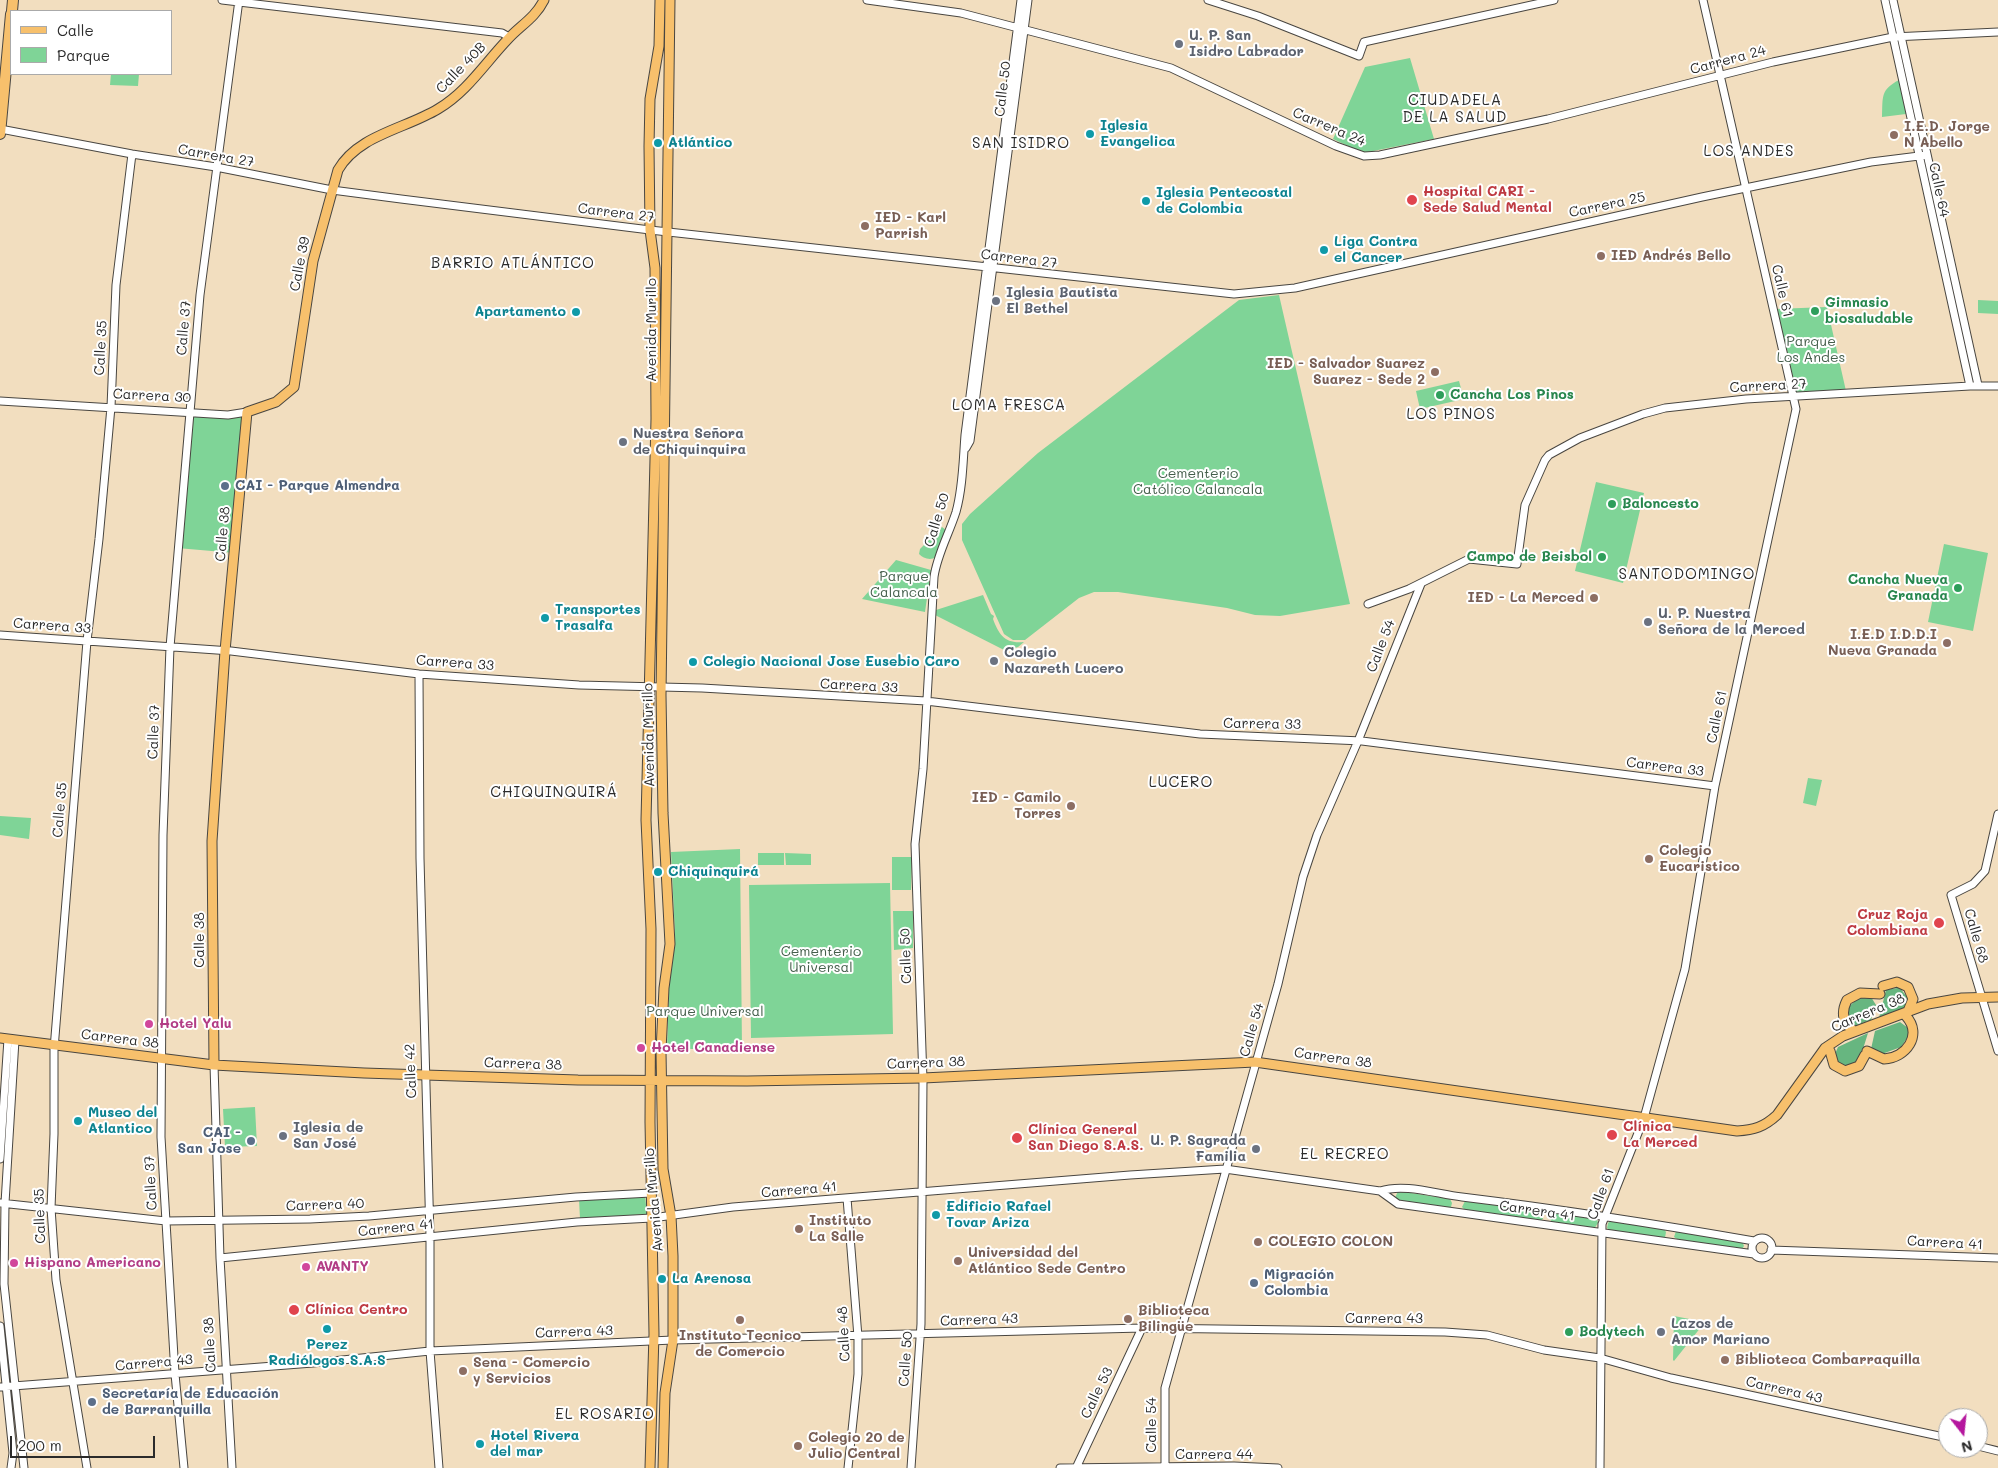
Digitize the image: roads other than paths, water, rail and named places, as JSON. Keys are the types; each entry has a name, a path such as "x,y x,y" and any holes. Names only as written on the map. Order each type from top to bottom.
{"highway":[{"path":"0,134 10,24"}],"main road":[{"path":"509,36 528,22 544,0"},
{"name":"Avenida Murillo","path":"650,1468 653,1341 651,929 646,820 651,686 656,420 655,268 650,230 650,109 659,46 660,0"},
{"name":"Avenida Murillo","path":"663,1468 665,1393 673,1340 671,1216 663,1169 661,1039 670,944 663,813 661,686 670,0"},
{"name":"Calle 40B","path":"350,154 368,141 428,115 456,96 509,36"},
{"name":"Calle 39","path":"294,386 312,261 338,170 350,154"},
{"name":"Carrera 30","path":"247,412 276,402 294,386"},
{"name":"Calle 38","path":"214,1065 212,841 225,650 247,412"},
{"path":"1830,1050 1831,1061 1837,1068 1856,1074 1866,1053 1884,1059 1902,1054 1910,1044 1913,1032 1904,1014 1913,999 1908,987 1897,982 1881,994 1855,994 1844,1006 1844,1020 1856,1032"},
{"name":"Carrera 38","path":"8,1039 214,1065 425,1075 662,1081 923,1078 1255,1062 1737,1131 1762,1127 1777,1115 1825,1048 1856,1032 1935,1004 1962,998 1998,997"},
{"name":"Carrera 38","path":"1817,1059 1856,1032"}],"street":[{"path":"222,0 502,33 509,36"},
{"name":"Carrera 24","path":"867,0 961,13 1171,68 1336,146 1364,156 1380,155 1548,119 1773,62 1897,36 1998,32"},
{"name":"Calle 50","path":"911,1468 920,1335 923,1078 915,844 923,769 935,564 957,509 966,448 970,441 1020,30 1021,0"},
{"name":"Calle 50","path":"1020,30 1028,0"},
{"path":"1208,0 1258,16 1359,56 1364,42 1554,0"},
{"name":"Calle 61","path":"1600,1468 1601,1233 1604,1215 1644,1118 1685,969 1715,786 1796,408 1703,0"},
{"name":"Calle 64","path":"1885,0 1897,36"},
{"name":"Calle 64","path":"1892,0 1897,36 1923,155 1978,385"},
{"name":"Calle 37","path":"184,1468 175,1374 161,1137 163,835 170,647 200,294 239,1"},
{"name":"Carrera 27","path":"0,129 132,154 216,167 332,190 667,232 1234,294"},
{"name":"Calle 35","path":"87,1468 56,1280 50,1208 54,1134 54,1045 87,641 100,539 111,407 116,285 132,154"},
{"name":"Carrera 25","path":"1234,294 1295,288 1746,188 1871,162 1923,155"},
{"name":"Calle 64","path":"1934,204 1970,386"},
{"name":"Carrera 27","path":"1421,584 1469,559 1517,564 1525,506 1534,479 1549,455 1580,438 1643,414 1665,408 1708,402 1978,385 1998,386"},
{"name":"Carrera 30","path":"0,401 228,414 247,412"},
{"path":"1368,604 1421,584"},
{"name":"Calle 54","path":"1165,1468 1165,1388 1278,984 1295,908 1314,845 1358,740 1408,610 1421,584"},
{"name":"Calle 54","path":"1397,594 1408,600 1408,610"},
{"name":"Carrera 33","path":"0,635 225,650 419,674 579,685 661,686 926,701 1200,734 1358,740 1715,786"},
{"name":"Calle 42","path":"419,674 420,858 430,1237 430,1351 439,1468"},
{"name":"Calle 68","path":"1998,814 1985,871 1973,884 1952,895 1998,1051"},
{"path":"0,1159 8,1039"},
{"path":"8,1039 2,1203 4,1284 24,1468"},
{"name":"Calle 38","path":"214,1065 218,1221 232,1468"},
{"name":"Carrera 41","path":"220,1258 577,1222 652,1218 733,1208 1114,1176 1225,1169 1380,1191 1390,1188 1402,1188 1604,1215 1754,1241"},
{"name":"Carrera 41","path":"1380,1191 1398,1204 1754,1254"},
{"name":"Carrera 40","path":"2,1203 166,1221 218,1221 368,1216 428,1209 651,1193"},
{"name":"Calle 48","path":"846,1198 858,1337 858,1374 848,1468"},
{"path":"1758,1238 1766,1239 1771,1244 1771,1250 1764,1257 1754,1254 1752,1249 1754,1241 1758,1238"},
{"name":"Carrera 41","path":"1771,1250 1998,1258"},
{"path":"0,1326 3,1386 13,1453 11,1468"},
{"name":"Carrera 43","path":"3,1386 313,1363 430,1351 673,1340 858,1337 1142,1328 1453,1333 1487,1336 1544,1350 1600,1358 1671,1378 1938,1436"},
{"name":"Calle 53","path":"1076,1468 1142,1328"},
{"name":"Carrera 44","path":"1060,1468 1278,1468"}],"place":[{"name":"U. P. San Isidro Labrador","path":"1179,44"},
{"name":"Iglesia Evangelica","path":"1090,134"},
{"name":"I.E.D. Jorge N Abello","path":"1894,135"},
{"name":"Atlántico","path":"658,143"},
{"name":"Hospital CARI - Sede Salud Mental","path":"1412,200"},
{"name":"Iglesia Pentecostal de Colombia","path":"1146,201"},
{"name":"IED - Karl Parrish","path":"865,226"},
{"name":"Liga Contra el Cancer","path":"1324,250"},
{"name":"IED Andrés Bello","path":"1601,256"},
{"name":"Iglesia Bautista El Bethel","path":"996,301"},
{"name":"Gimnasio biosaludable","path":"1815,311"},
{"name":"Apartamento","path":"576,312"},
{"name":"IED - Salvador Suarez Suarez - Sede 2","path":"1435,372"},
{"name":"Cancha Los Pinos","path":"1440,395"},
{"name":"Nuestra Señora de Chiquinquira","path":"623,442"},
{"name":"CAI - Parque Almendra","path":"225,486"},
{"name":"Baloncesto","path":"1612,504"},
{"name":"Campo de Beisbol","path":"1602,557"},
{"name":"Cancha Nueva Granada","path":"1958,588"},
{"name":"IED - La Merced","path":"1594,598"},
{"name":"Transportes Trasalfa","path":"545,618"},
{"name":"U. P. Nuestra Señora de la Merced","path":"1648,622"},
{"name":"I.E.D I.D.D.I Nueva Granada","path":"1947,643"},
{"name":"Colegio Nazareth Lucero","path":"994,661"},
{"name":"Colegio Nacional Jose Eusebio Caro","path":"693,662"},
{"name":"IED - Camilo Torres","path":"1071,806"},
{"name":"Colegio Eucaristico","path":"1649,859"},
{"name":"Chiquinquirá","path":"658,872"},
{"name":"Cruz Roja Colombiana","path":"1939,923"},
{"name":"Hotel Yalu","path":"149,1024"},
{"name":"Hotel Canadiense","path":"641,1048"},
{"name":"Museo del Atlantico","path":"78,1121"},
{"name":"Clínica La Merced","path":"1612,1135"},
{"name":"Iglesia de San José","path":"283,1136"},
{"name":"Clínica General San Diego S.A.S.","path":"1017,1138"},
{"name":"CAI - San Jose","path":"251,1141"},
{"name":"U. P. Sagrada Familia","path":"1256,1149"},
{"name":"Edificio Rafael Tovar Ariza","path":"936,1215"},
{"name":"Instituto La Salle","path":"799,1229"},
{"name":"COLEGIO COLON","path":"1258,1242"},
{"name":"Universidad del Atlántico Sede Centro","path":"958,1261"},
{"name":"Hispano Americano","path":"14,1263"},
{"name":"AVANTY","path":"306,1267"},
{"name":"La Arenosa","path":"662,1279"},
{"name":"Migración Colombia","path":"1254,1283"},
{"name":"Clínica Centro","path":"294,1310"},
{"name":"Biblioteca Bilingüe","path":"1128,1319"},
{"name":"Instituto Tecnico de Comercio","path":"740,1320"},
{"name":"Perez Radiólogos S.A.S","path":"327,1329"},
{"name":"Bodytech","path":"1569,1332"},
{"name":"Lazos de Amor Mariano","path":"1661,1332"},
{"name":"Biblioteca Combarraquilla","path":"1725,1360"},
{"name":"Sena - Comercio y Servicios","path":"463,1371"},
{"name":"Secretaría de Educación de Barranquilla","path":"92,1402"},
{"name":"Hotel Rivera del mar","path":"480,1444"},
{"name":"Colegio 20 de Julio Central","path":"798,1446"}],"district":[{"name":"CIUDADELA DE LA SALUD","path":"1455,108"},
{"name":"SAN ISIDRO","path":"1021,143"},
{"name":"LOS ANDES","path":"1749,151"},
{"name":"BARRIO ATLÁNTICO","path":"513,263"},
{"name":"LOMA FRESCA","path":"1009,405"},
{"name":"LOS PINOS","path":"1451,414"},
{"name":"SANTODOMINGO","path":"1687,574"},
{"name":"LUCERO","path":"1181,782"},
{"name":"CHIQUINQUIRÁ","path":"554,792"},
{"name":"EL RECREO","path":"1345,1154"},
{"name":"EL ROSARIO","path":"605,1414"}],"park label":[{"name":"Parque Los Andes","path":"1811,350"},
{"name":"Cementerio Católico Calancala","path":"1198,482"},
{"name":"Parque Calancala","path":"904,586"},
{"name":"Cementerio Universal","path":"821,960"},
{"name":"Parque Universal","path":"705,1012"}]}
